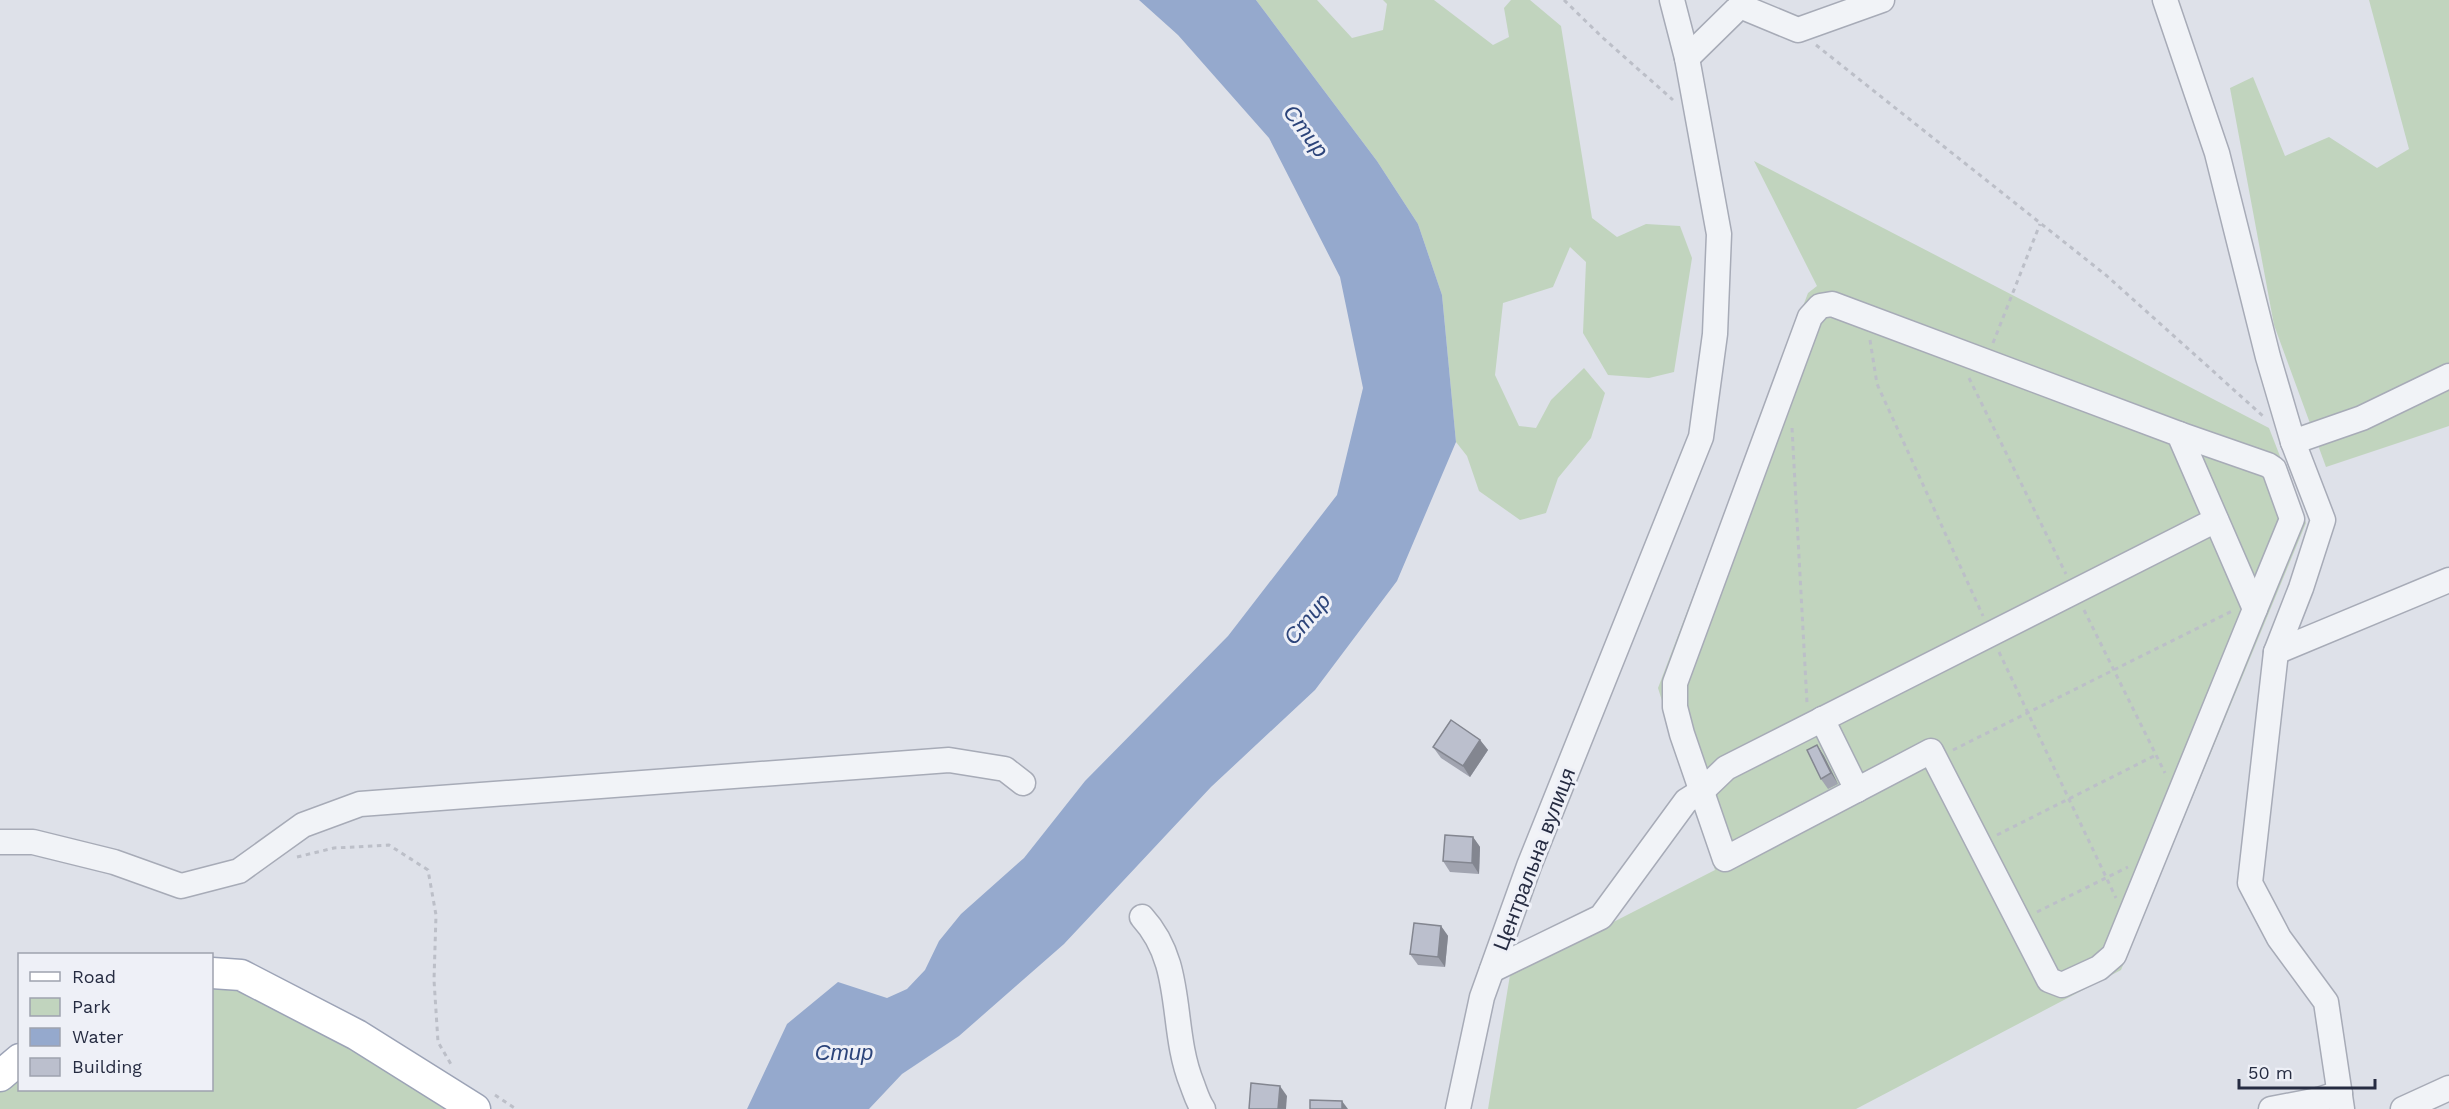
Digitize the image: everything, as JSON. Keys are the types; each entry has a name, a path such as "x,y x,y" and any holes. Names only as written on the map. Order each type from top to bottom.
{"main road":[{"path":"213,973 241,975 482,1100"},
{"path":"0,1076 18,1061"}],"street":[{"name":"Центральна вулиця","path":"1458,1109 1482,997 1528,866 1701,437 1714,346 1719,234 1686,58 1672,0"},
{"path":"1686,58 1740,3 1798,30 1882,0"},
{"path":"2165,0 2217,153 2268,357 2293,442 2323,520 2301,588 2276,652 2250,883 2279,938 2326,1002 2341,1101 2318,1100 2271,1109"},
{"path":"1832,304 2179,434 2274,469 2292,519 2290,529 2254,605 2114,955 2099,968 2062,985 2049,980 1931,750 1725,859 1675,707 1675,683 1809,317 1820,306 1832,304"},
{"path":"2293,442 2362,418 2449,376"},
{"path":"2179,434 2254,605"},
{"path":"1492,970 1601,917 1686,801 1702,791 1726,768 2216,520"},
{"path":"2276,652 2449,580"},
{"path":"1815,722 1857,790"},
{"path":"0,842 33,842 114,862 181,886 239,871 303,825 360,804 950,760 1005,769 1023,783"},
{"path":"1142,917 1156,933 1170,965 1184,1065 1203,1109"},
{"path":"2403,1109 2449,1088"}],"path":[{"path":"1564,0 1603,38 1697,121"},
{"path":"1798,30 2107,276 2266,418"},
{"path":"1985,361 2040,223"},
{"path":"1792,421 1815,722"},
{"path":"1935,759 2254,605"},
{"path":"1979,843 2156,755"},
{"path":"292,858 334,848 389,845 429,870 436,915 434,980 438,1042 453,1068"},
{"path":"2019,920 2155,854"},
{"path":"482,1100 516,1109"}],"green space":[{"path":"1256,0 1317,0 1352,38 1383,30 1387,4 1383,0 1434,0 1493,45 1509,37 1504,8 1511,0 1530,0 1561,26 1592,218 1617,237 1646,224 1680,226 1692,258 1674,372 1649,378 1608,375 1583,333 1586,262 1570,247 1553,287 1503,303 1495,375 1519,426 1536,428 1551,400 1584,368 1605,393 1591,438 1558,478 1546,513 1520,520 1479,491 1467,456 1456,442 1442,295 1418,224 1377,161"},
{"path":"2369,0 2449,0 2449,426 2326,467 2274,325 2230,88 2253,77 2285,156 2329,137 2377,168 2409,149"},
{"path":"1754,161 2269,428 2306,523 2121,970 1856,1109 1488,1109 1510,975 1715,870 1658,688 1808,293 1817,286"},
{"path":"213,974 475,1109 0,1109 0,1076 18,1060 18,1091 213,1091"}],"water":[{"name":"Стир","path":"1139,0 1256,0 1377,161 1418,224 1442,295 1456,442 1397,581 1315,690 1211,787 1064,944 959,1036 902,1074 869,1109 747,1109 787,1024 838,982 887,998 907,989 925,970 939,941 961,914 1024,858 1085,781 1228,636 1337,495 1363,388 1340,277 1269,138 1178,35"}],"building":[{"path":"1451,720 1480,740 1463,766 1433,747"},
{"path":"1817,745 1831,773 1821,779 1807,750"},
{"path":"1445,835 1473,837 1472,863 1443,861"},
{"path":"1414,923 1441,926 1438,957 1410,954"},
{"path":"1251,1083 1280,1086 1278,1109 1249,1109"},
{"path":"1310,1100 1342,1101 1342,1109 1310,1109"}]}
